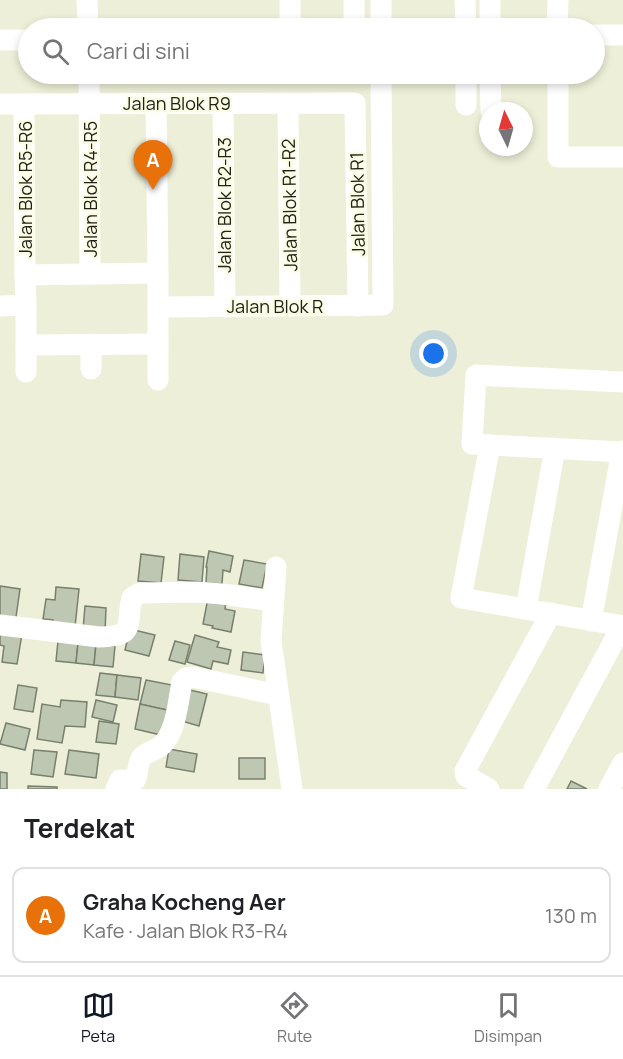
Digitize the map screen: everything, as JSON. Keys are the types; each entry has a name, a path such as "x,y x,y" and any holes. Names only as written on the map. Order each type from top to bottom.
{"street":[{"path":"87,0 88,18"},
{"path":"290,0 290,18"},
{"path":"354,0 354,18"},
{"path":"381,0 381,18"},
{"path":"465,0 466,18"},
{"path":"490,0 490,18"},
{"path":"558,0 558,18"},
{"path":"605,35 623,35"},
{"path":"0,40 18,40"},
{"name":"Jalan Blok R4-R5","path":"89,84 90,274"},
{"name":"Jalan Blok R","path":"158,307 383,305 381,84"},
{"path":"466,84 466,105"},
{"path":"490,84 490,102"},
{"path":"558,84 558,157 623,157"},
{"name":"Jalan Blok R1-R2","path":"288,103 290,306"},
{"name":"Jalan Blok R9","path":"0,104 355,103"},
{"name":"Jalan Blok R1","path":"355,103 358,306"},
{"name":"Jalan Blok R5-R6","path":"24,104 25,274"},
{"path":"156,104 158,380"},
{"name":"Jalan Blok R2-R3","path":"223,104 225,307"},
{"path":"26,372 25,274 158,273"},
{"path":"0,306 26,305"},
{"path":"91,344 91,369"},
{"path":"26,345 158,344"},
{"path":"591,621 620,483 623,452 472,444 476,375 623,382"},
{"path":"490,445 461,598 623,626 534,789"},
{"path":"526,609 555,448"},
{"path":"276,567 272,641 292,789"},
{"path":"0,625 113,637 127,630 132,598 140,593 197,592 273,601"},
{"path":"489,789 466,776 465,771 551,614"},
{"path":"116,789 120,780 135,780 143,755 158,749 171,734 182,682 186,678 193,676 278,695"},
{"path":"609,789 623,763"}],"building":[{"path":"209,551 233,556 230,572 223,570 222,584 206,583"},
{"path":"141,554 164,557 161,583 138,581"},
{"path":"180,554 204,557 202,582 178,580"},
{"path":"244,560 267,564 262,588 239,584"},
{"path":"0,586 20,589 15,624 0,622"},
{"path":"56,587 79,589 75,627 52,625 53,620 43,619 46,599 55,600"},
{"path":"208,598 226,601 225,609 235,611 231,632 203,624"},
{"path":"85,606 106,608 105,632 83,630"},
{"path":"130,629 155,635 149,656 125,650"},
{"path":"0,632 22,634 17,664 2,662 4,646 0,645"},
{"path":"195,635 219,642 217,647 231,650 228,664 213,661 211,669 187,662"},
{"path":"58,641 78,643 76,663 56,661"},
{"path":"175,641 190,645 185,664 169,660"},
{"path":"78,643 96,644 94,665 76,663"},
{"path":"96,644 115,646 113,667 94,665"},
{"path":"243,652 265,655 263,673 241,670"},
{"path":"100,673 117,675 115,697 96,695"},
{"path":"117,675 141,678 138,700 115,697"},
{"path":"146,680 172,685 167,710 140,704"},
{"path":"18,685 37,688 33,712 14,709"},
{"path":"190,690 207,694 199,726 182,721"},
{"path":"61,700 87,702 85,727 65,726 62,743 37,739 42,704 60,707"},
{"path":"96,700 117,705 113,722 92,717"},
{"path":"140,704 167,710 161,735 135,729"},
{"path":"99,721 119,724 116,744 96,742"},
{"path":"6,723 30,729 25,750 0,744"},
{"path":"169,749 197,754 194,772 166,767"},
{"path":"34,750 57,752 53,777 31,774"},
{"path":"69,750 99,754 96,778 65,774"},
{"path":"239,758 265,758 265,779 239,779"},
{"path":"0,772 7,773 7,789 0,789"},
{"path":"571,781 587,789 567,789"},
{"path":"28,786 57,787 57,789 28,789"}],"place":[{"name":"Graha Kocheng Aer","path":"153,190"}]}
